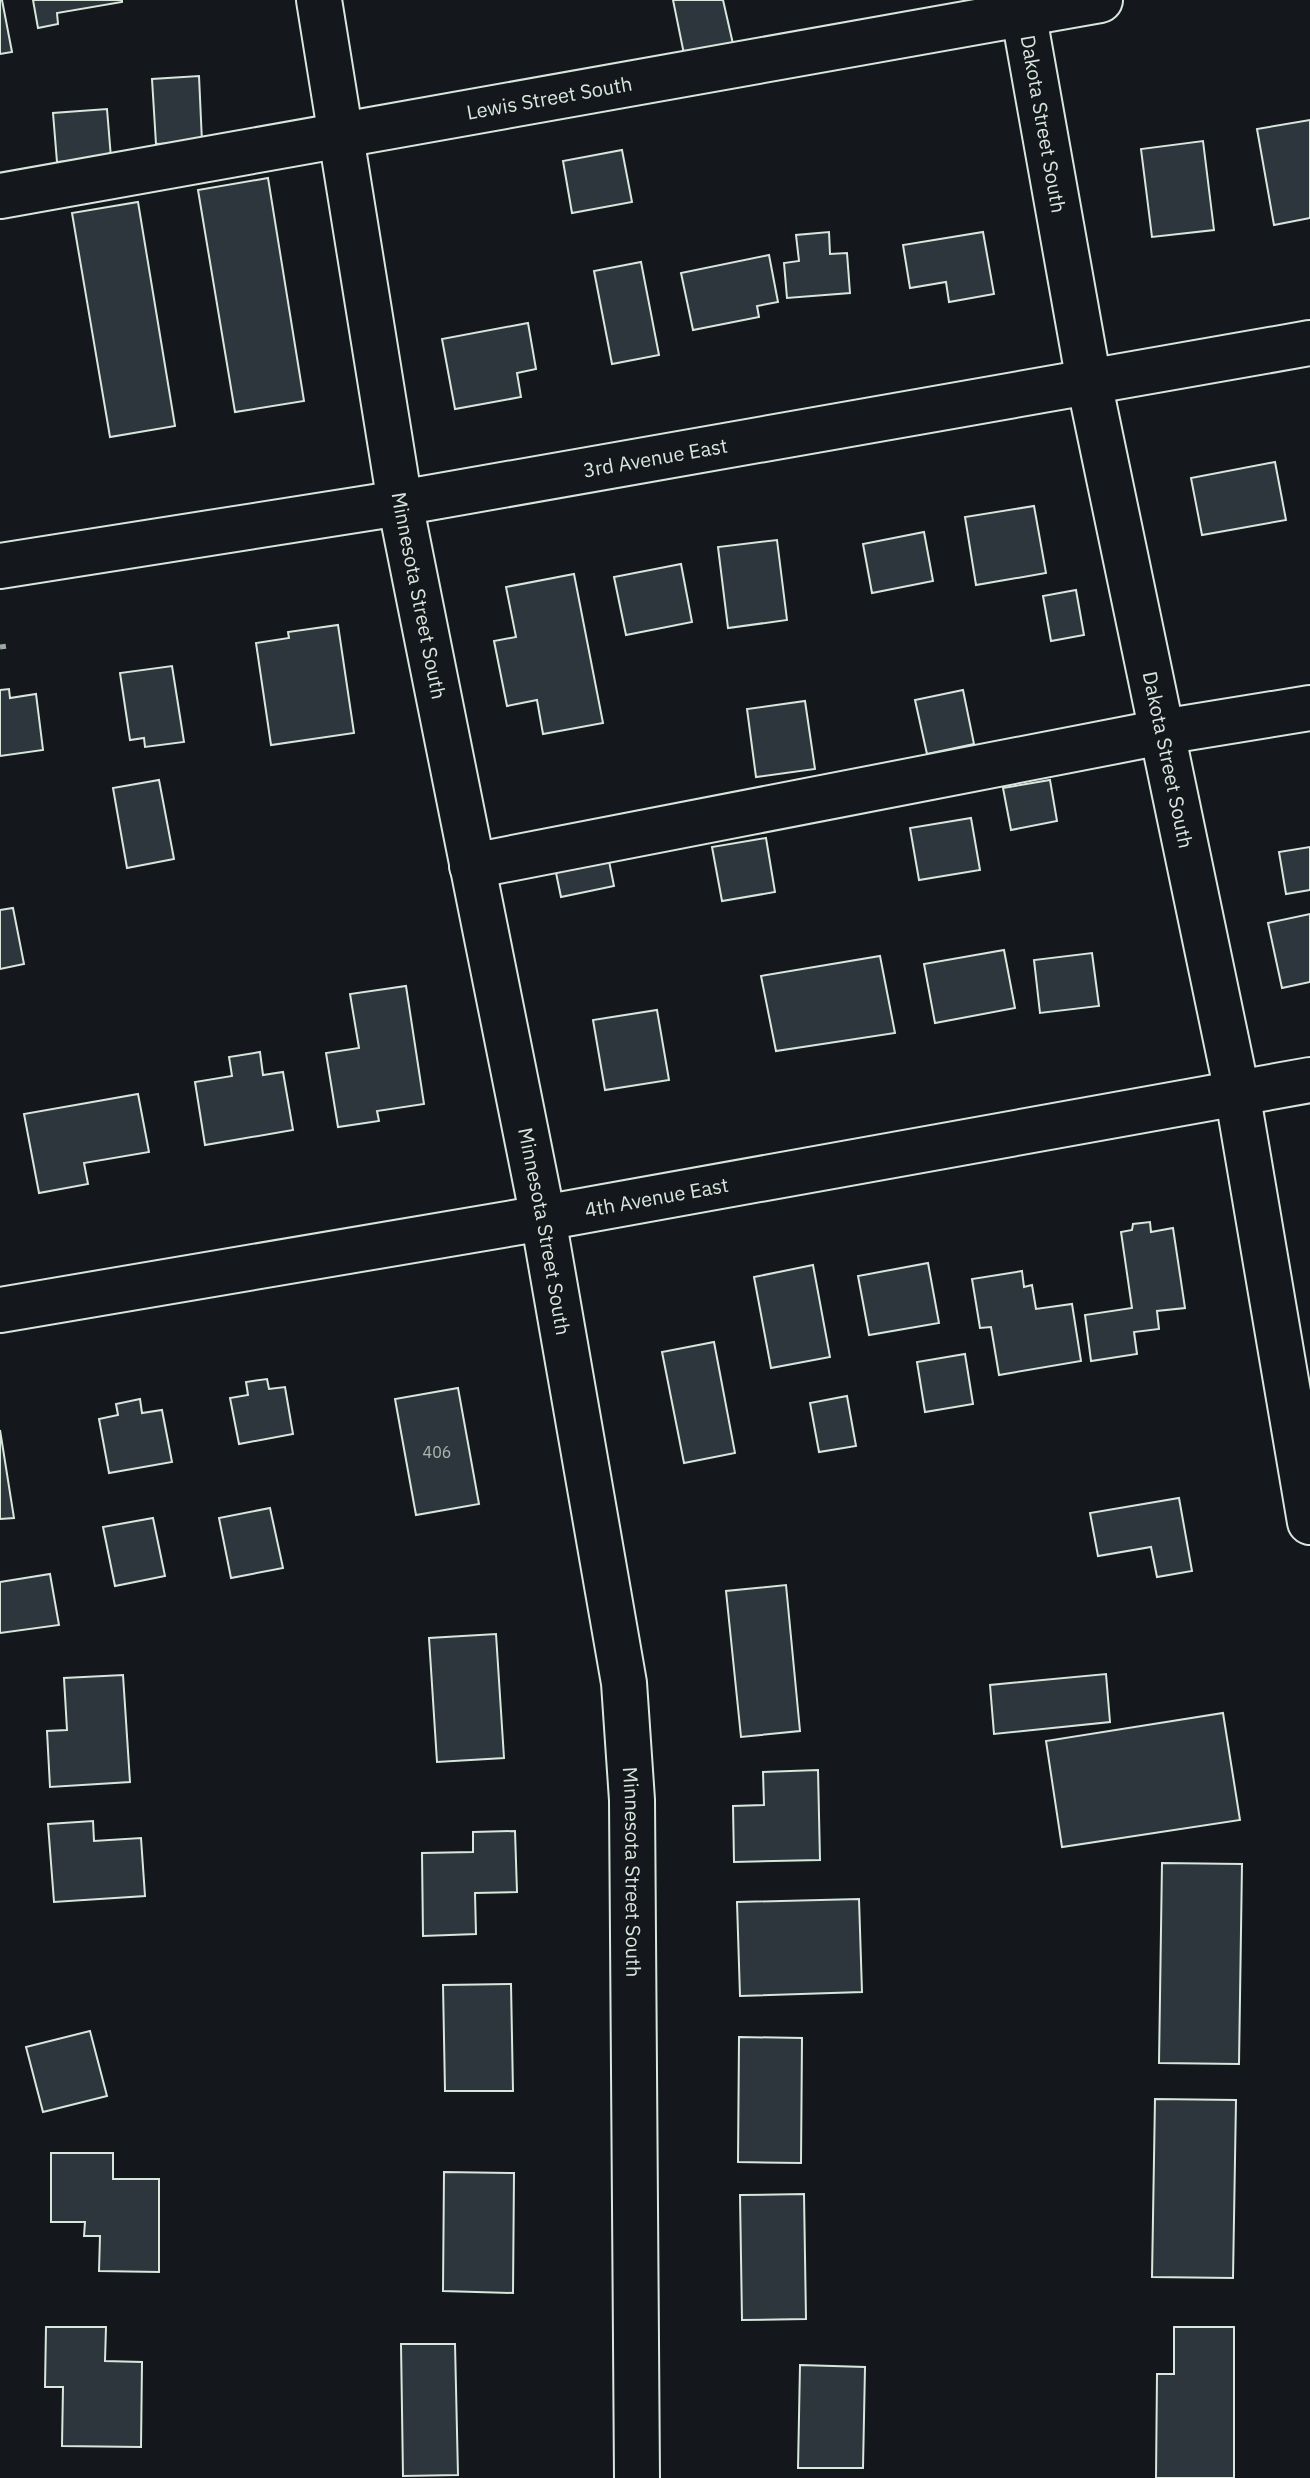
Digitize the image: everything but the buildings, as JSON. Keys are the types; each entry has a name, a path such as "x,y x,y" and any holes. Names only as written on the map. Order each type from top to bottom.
{"street":[{"name":"Minnesota Street South","path":"319,0 400,503 543,1218 624,1683 632,1800 637,2478"},
{"name":"Lewis Street South","path":"0,196 1022,7 1100,0"},
{"name":"Dakota Street South","path":"1022,7 1089,382 1237,1092 1305,1467 1310,1522"},
{"name":"3rd Avenue East","path":"0,566 400,503 1310,343"},
{"path":"472,866 1162,732 1310,708"},
{"name":"4th Avenue East","path":"0,1310 543,1218 1310,1080"}]}
